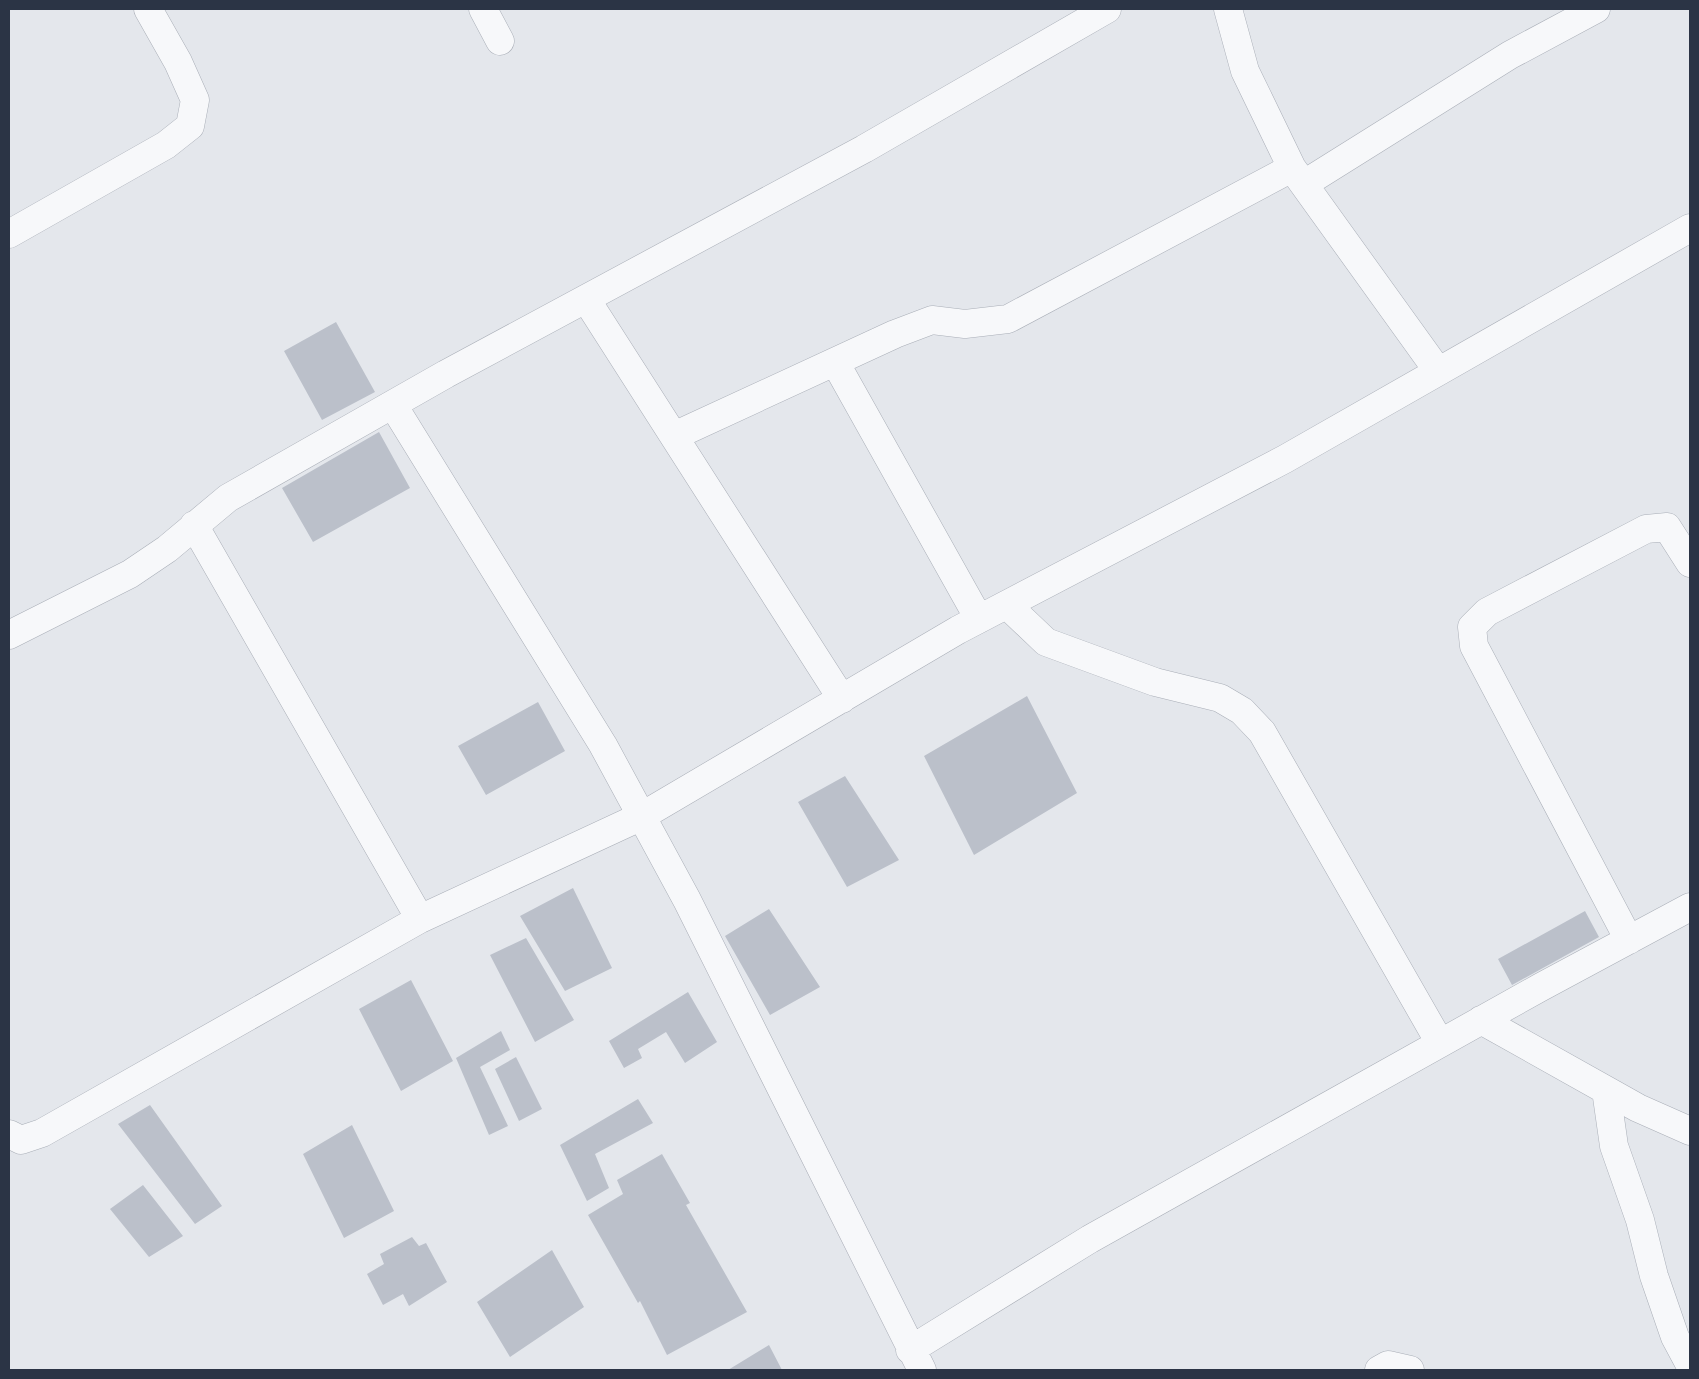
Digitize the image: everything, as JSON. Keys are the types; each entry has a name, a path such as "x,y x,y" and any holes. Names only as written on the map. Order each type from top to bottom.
{"street":[{"path":"9,234 166,145 190,126 196,100 178,62 148,9"},
{"path":"483,9 500,41"},
{"path":"9,635 130,574 167,549 228,498 586,299 864,150 1107,9"},
{"path":"1228,9 1245,71 1298,176 1438,371"},
{"path":"674,436 895,334 932,320 965,324 1008,319 1298,176 1510,55 1596,9"},
{"path":"9,1134 21,1140 42,1133 420,919 642,816 979,620 1285,459 1690,228"},
{"path":"586,299 842,699"},
{"path":"835,362 979,620"},
{"path":"393,405 603,745 642,816 687,900 916,1360 1090,1239 1481,1020 1690,907"},
{"path":"194,525 420,919"},
{"path":"1629,940 1474,646 1472,627 1486,612 1646,529 1667,527 1690,563"},
{"path":"1006,605 1046,642 1156,682 1220,698 1242,711 1262,732 1440,1043"},
{"path":"1481,1020 1638,1108 1690,1131"},
{"path":"1606,1090 1614,1146 1640,1220 1654,1276 1675,1337 1690,1366"},
{"path":"1378,1370 1388,1365 1410,1370"}],"building":[{"path":"336,322 375,392 322,420 284,351"},
{"path":"379,432 410,488 313,542 282,488"},
{"path":"1027,696 1077,793 974,855 924,756"},
{"path":"538,702 565,751 486,795 458,746"},
{"path":"845,776 899,860 847,887 798,802"},
{"path":"573,888 612,968 565,991 520,916"},
{"path":"769,909 820,987 770,1015 725,936"},
{"path":"1585,911 1599,937 1512,985 1498,959"},
{"path":"526,938 574,1020 535,1042 490,955"},
{"path":"411,980 453,1061 401,1091 359,1009"},
{"path":"688,992 717,1042 685,1063 666,1032 638,1049 642,1058 624,1068 609,1041"},
{"path":"501,1031 510,1050 480,1067 508,1126 489,1135 456,1058"},
{"path":"516,1057 542,1109 519,1121 495,1069"},
{"path":"638,1099 653,1123 595,1154 609,1188 587,1201 560,1145"},
{"path":"150,1105 222,1206 195,1224 118,1124"},
{"path":"352,1125 394,1211 344,1238 303,1154"},
{"path":"662,1154 690,1203 686,1205 747,1312 667,1355 640,1301 638,1303 588,1215 623,1194 617,1180"},
{"path":"143,1185 183,1236 149,1257 110,1209"},
{"path":"412,1237 419,1246 426,1243 447,1282 409,1306 403,1294 383,1305 367,1274 384,1264 380,1254"},
{"path":"552,1250 584,1307 510,1357 477,1302"},
{"path":"769,1345 782,1370 728,1370"}]}
